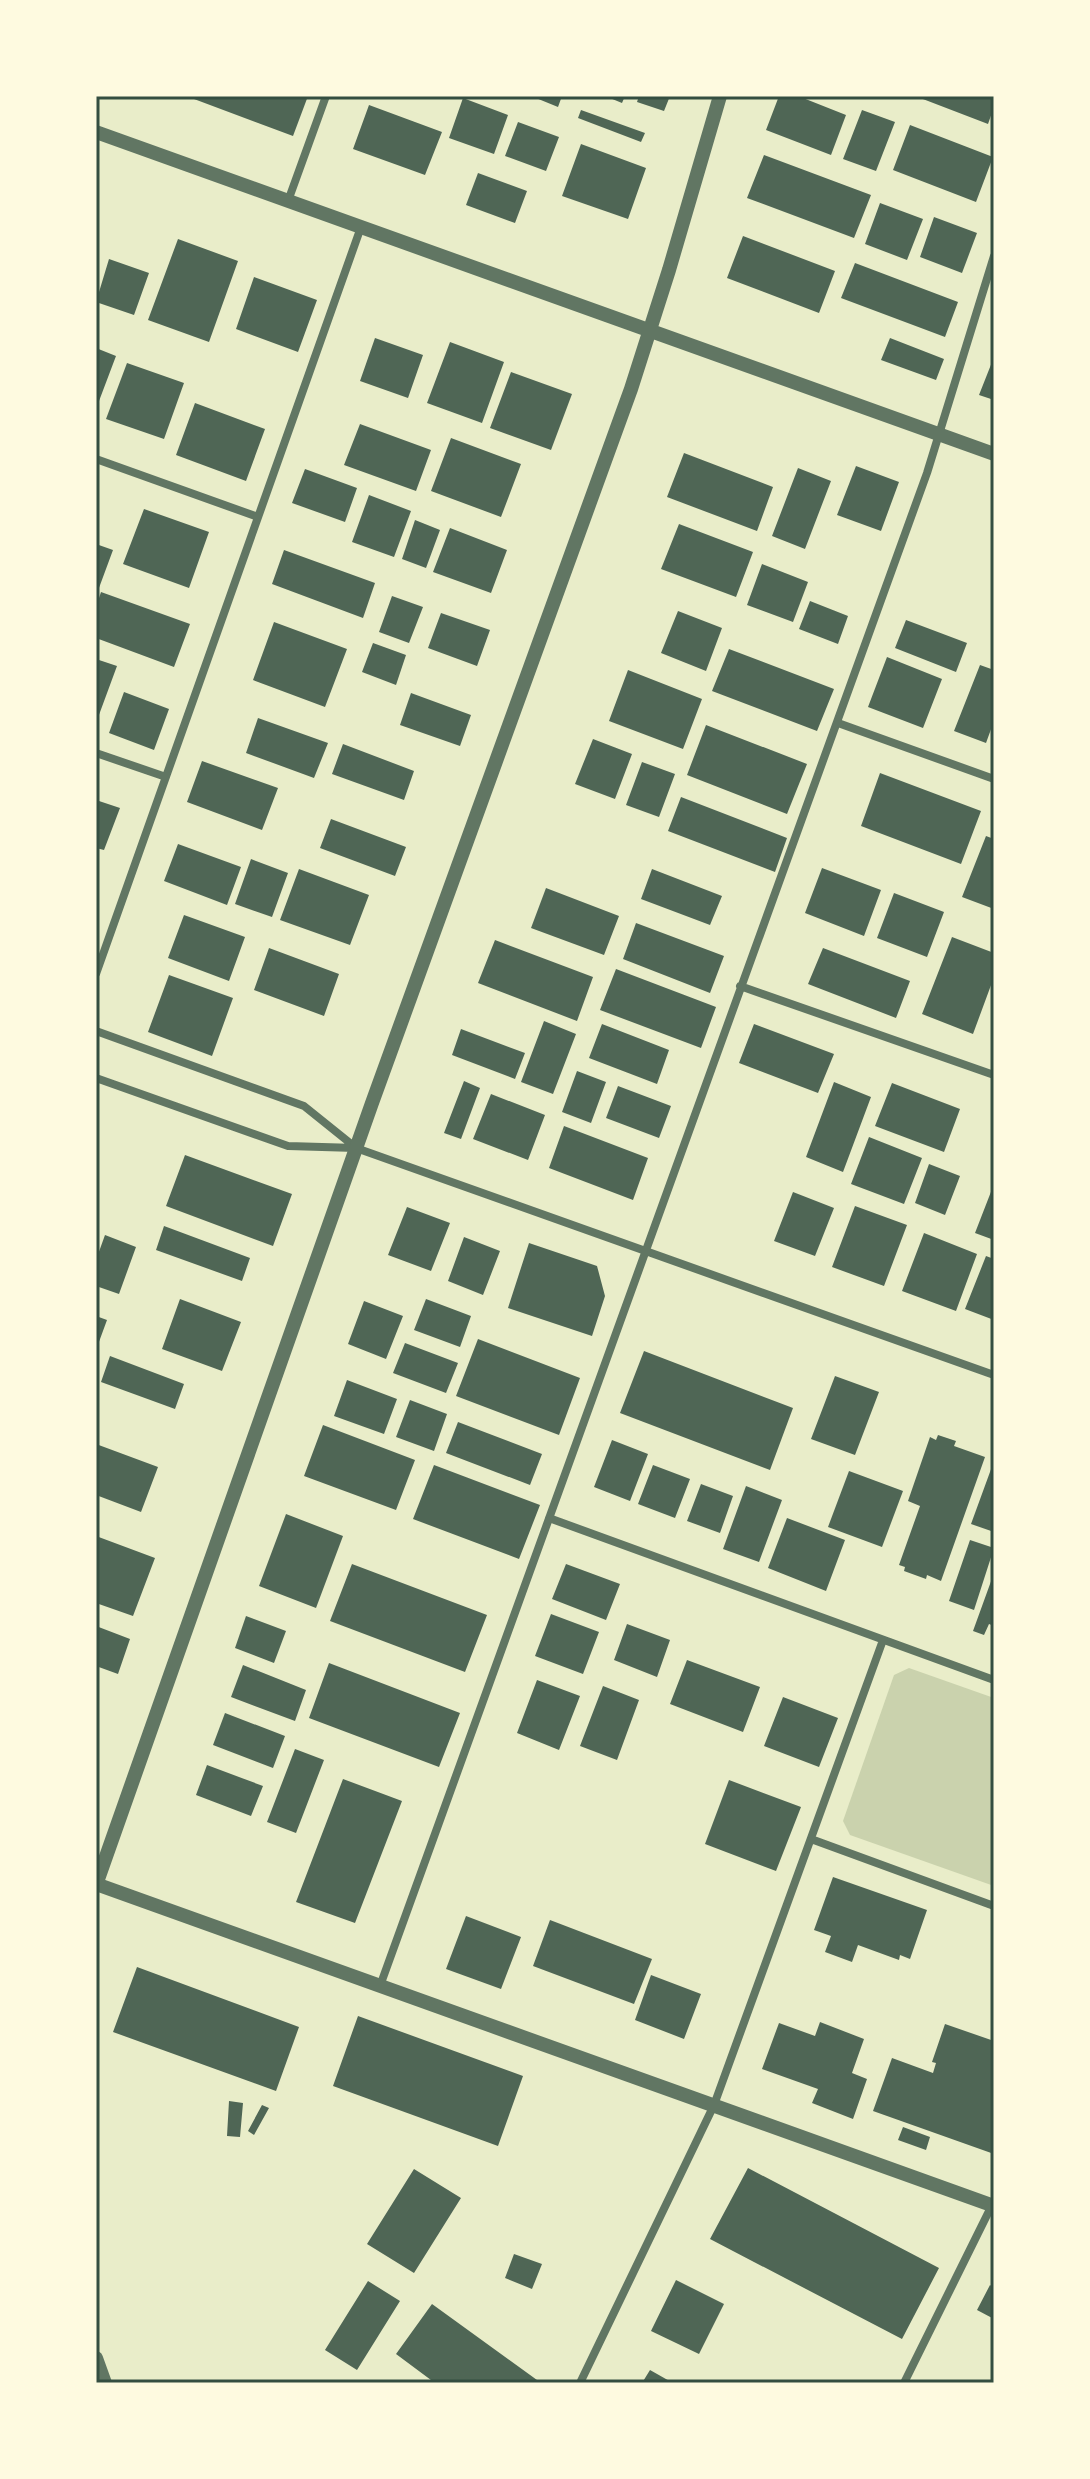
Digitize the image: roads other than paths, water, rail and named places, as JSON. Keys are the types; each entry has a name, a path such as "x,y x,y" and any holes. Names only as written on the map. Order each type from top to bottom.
{"street":[{"path":"288,201 326,96"},
{"path":"720,96 631,389 356,1148 96,1884 993,2206 904,2383"},
{"path":"96,132 994,454"},
{"path":"96,974 361,227"},
{"path":"380,1986 740,986 838,723 940,435 994,256"},
{"path":"96,459 258,517"},
{"path":"838,723 994,779"},
{"path":"96,753 166,777"},
{"path":"740,986 994,1075"},
{"path":"96,1031 304,1106 356,1148"},
{"path":"96,1078 288,1146 356,1148 994,1375"},
{"path":"549,1518 994,1680"},
{"path":"580,2383 714,2105 883,1640"},
{"path":"811,1839 994,1906"},
{"path":"96,2358 105,2383"}]}
